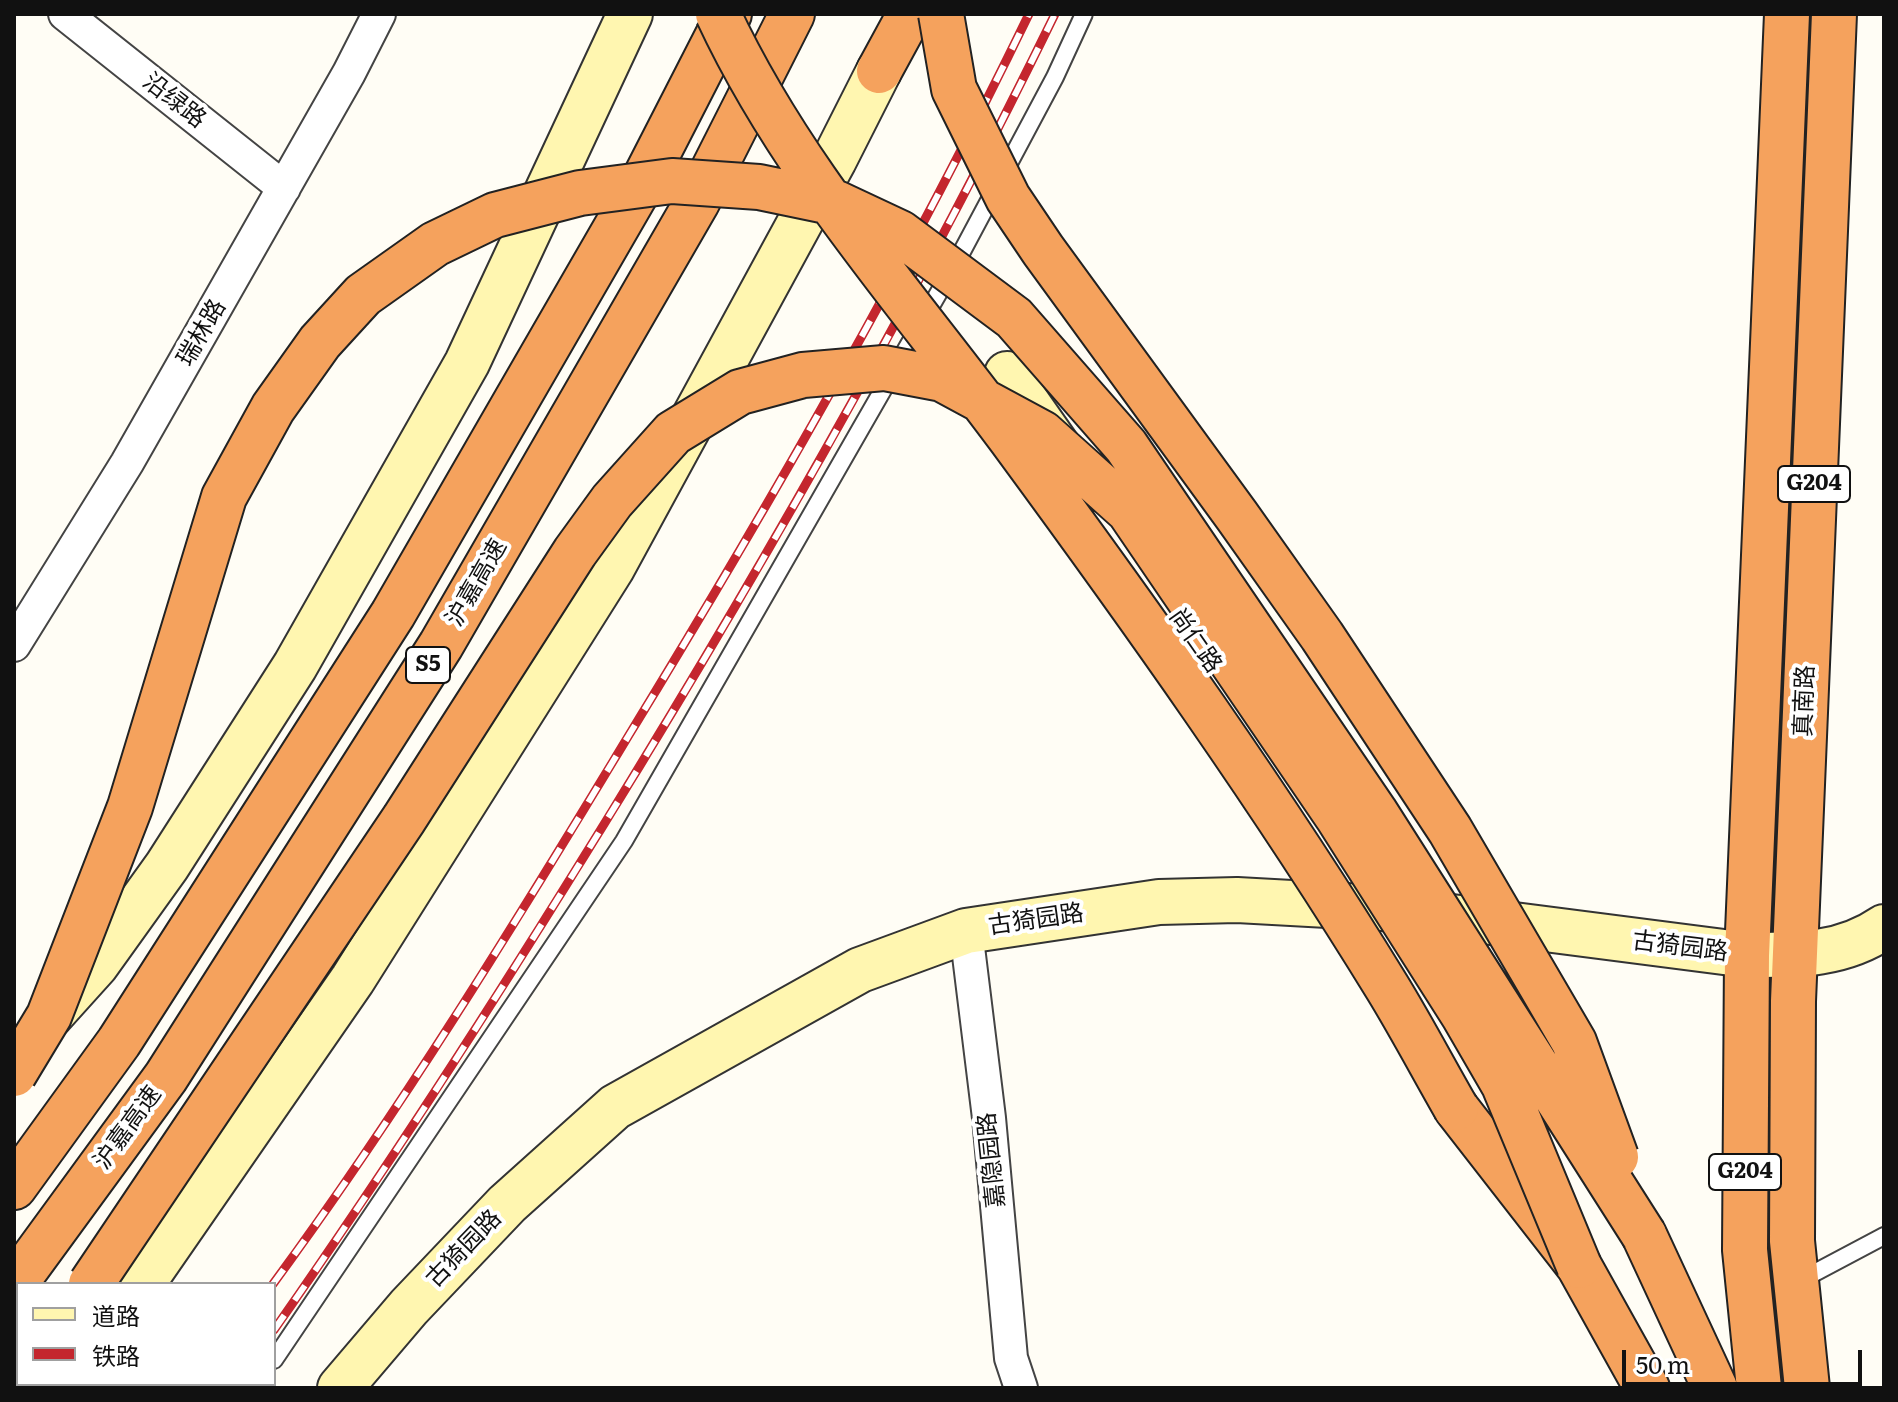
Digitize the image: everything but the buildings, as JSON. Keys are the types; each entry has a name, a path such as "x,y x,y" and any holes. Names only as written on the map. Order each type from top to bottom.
{"highway":[{"path":"718,14 738,58 800,161 971,384 1121,589 1256,785 1387,987 1456,1108 1579,1266"},
{"name":"S5","path":"14,1187 119,1042 393,614 646,176 729,14"},
{"name":"沪嘉高速","path":"16,1282 166,1077 441,645 697,202 792,14"},
{"path":"879,71 910,14"},
{"path":"941,14 954,89 1008,198 1338,660 1450,830 1574,1042 1644,1235 1715,1388"},
{"name":"真南路","path":"1759,1388 1745,1250 1747,955 1787,14"},
{"name":"真南路","path":"1807,1388 1792,1241 1794,955 1834,14"},
{"path":"14,1074 49,1016 130,807 224,497 273,408 320,342 363,295 435,244 495,215 580,193 672,181 759,187 836,203 900,233 1014,318 1126,446 1375,812 1644,1235"},
{"path":"92,1282 395,832 567,565 612,501 673,433 740,392 803,375 884,368 942,379 1042,433 1129,511 1337,816 1464,1016 1504,1085 1579,1266 1647,1388"}],"street":[{"name":"沿绿路","path":"65,14 284,188"},
{"name":"瑞林路","path":"14,645 127,463 379,14"},
{"path":"14,1056 96,965 167,866 295,666 467,363 630,14"},
{"path":"143,1282 353,979 612,568 834,160 879,71"},
{"name":"尚仁路","path":"1007,374 1382,908"},
{"name":"古猗园路","path":"340,1388 409,1307 507,1204 615,1107 860,970 966,931 1159,902 1237,900 1382,908 1747,955 1794,955 1837,950 1884,927"},
{"name":"嘉隐园路","path":"966,931 989,1118 1011,1358 1021,1388"}],"lane":[{"path":"276,1357 624,841 958,259 1055,77 1084,14"},
{"path":"1796,1282 1884,1236"}],"railway":[{"path":"274,1282 321,1218 457,1014 682,647 838,380 936,198 1029,14"},
{"path":"276,1327 485,1014 726,623 896,322 1055,14"}]}
